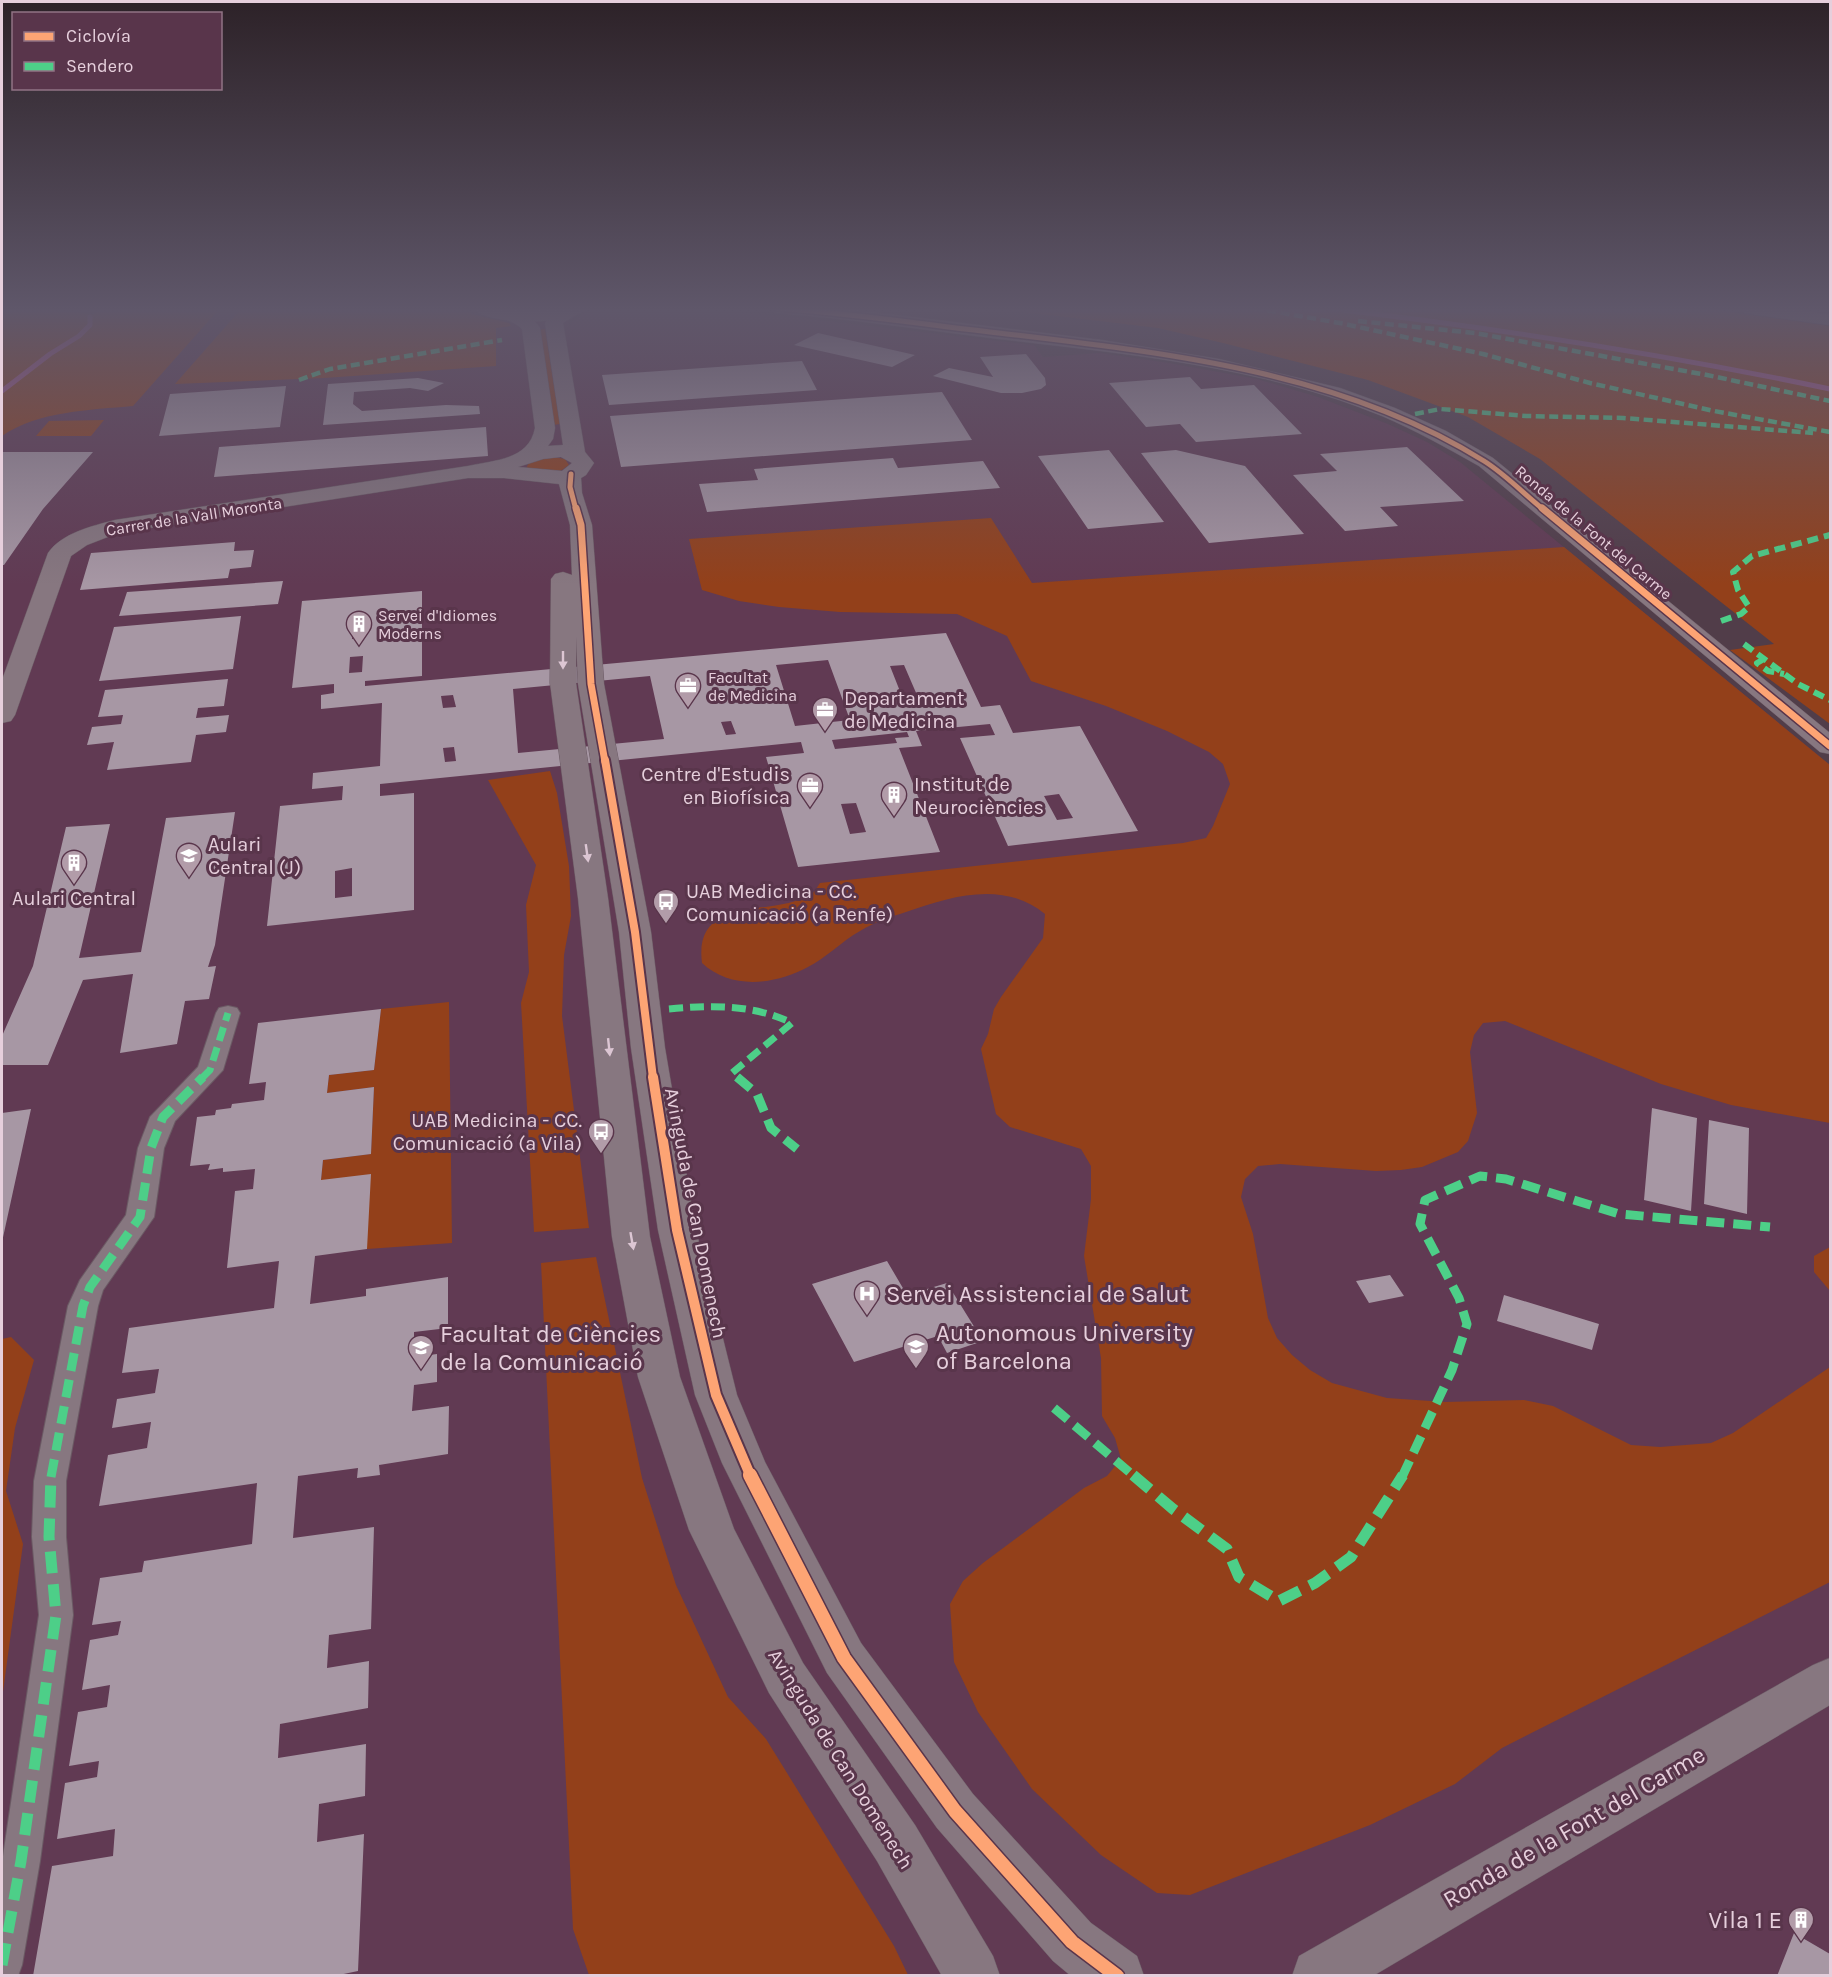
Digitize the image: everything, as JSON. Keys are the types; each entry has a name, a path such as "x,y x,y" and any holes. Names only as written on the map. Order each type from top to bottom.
{"street":[{"path":"540,400 544,428 542,466"},
{"name":"Avinguda de Can Domenech","path":"542,466 571,443 565,400"},
{"name":"Ronda de la Font del Carme","path":"1351,400 1438,435 1486,462 1830,746"},
{"name":"Avinguda de Can Domenech","path":"542,466 562,540 563,683 593,898 631,1237 659,1377 712,1530 786,1678 896,1843 973,1976"},
{"name":"Avinguda de Can Domenech","path":"542,466 568,486 575,501 581,525 591,684 635,932 648,1048 677,1230 716,1395 744,1463 844,1658 955,1811 1072,1941 1117,1976"},
{"name":"Carrer de la Vall Moronta","path":"2,715 60,553 69,544 88,535 115,527 468,472 542,466"},
{"path":"2,1965 21,1861 56,1615 49,1537 50,1481 83,1306 90,1287 140,1217 151,1148 163,1117 210,1070 228,1013"},
{"name":"Ronda de la Font del Carme","path":"1319,1976 1830,1680"}],"shaded area":[{"name":"Autonomous University of Barcelona","path":"2,400 1326,400 1427,442 1460,462 1830,765 1830,1975 2,1976"},
{"path":"2,400 138,400 133,406 65,413 32,421 2,436"},
{"path":"549,400 556,400 560,424 553,425"},
{"path":"1423,400 1830,400 1830,724 1730,650 1774,644 1540,459 1468,417"},
{"path":"104,420 91,436 36,436 49,421"},
{"path":"553,457 565,459 569,465 559,472 526,469 529,462"},
{"path":"991,518 1032,583 1564,547 1830,765 1830,1123 1731,1105 1661,1084 1505,1021 1483,1023 1474,1035 1470,1052 1477,1113 1468,1141 1458,1152 1422,1167 1401,1170 1376,1171 1280,1164 1258,1166 1245,1179 1241,1197 1253,1234 1268,1318 1277,1338 1310,1370 1332,1383 1387,1398 1445,1402 1524,1400 1553,1406 1631,1445 1660,1447 1711,1443 1733,1433 1830,1367 1830,1582 1502,1748 1455,1784 1370,1825 1190,1895 1157,1893 1101,1855 1032,1789 978,1712 954,1662 950,1604 963,1581 983,1563 1084,1488 1107,1476 1121,1459 1115,1438 1102,1416 1101,1358 1084,1256 1091,1199 1091,1166 1081,1149 1010,1127 996,1114 981,1049 988,1034 994,1009 1043,938 1045,914 1029,903 1012,897 977,894 923,906 877,922 853,935 815,963 781,978 753,982 739,981 713,972 702,963 703,941 710,926 723,917 740,911 796,901 815,891 820,883 1183,843 1206,838 1230,784 1223,764 1209,752 1167,731 1106,706 1031,681 1007,636 957,614 840,612 779,607 739,601 702,590 689,539"},
{"path":"550,771 557,793 569,866 571,916 564,955 562,1016 589,1228 534,1232 521,1003 529,972 526,905 536,865 488,780"},
{"path":"449,1002 452,1243 367,1249 321,1180 323,1160 371,1154 374,1087 327,1093 329,1075 374,1070 381,1009"},
{"path":"1830,1247 1830,1291 1814,1272 1814,1256"},
{"path":"596,1257 642,1478 676,1585 728,1697 766,1739 894,1946 908,1975 589,1975 573,1929 541,1263"},
{"path":"11,1337 34,1360 15,1428 6,1491 23,1544 2,1699 2,1339"}],"building":[{"path":"168,400 284,400 280,427 159,436"},
{"path":"326,400 353,400 353,404 362,411 446,405 479,406 480,414 323,425"},
{"path":"608,400 675,400 609,405"},
{"path":"828,400 947,400 972,440 621,467 610,416"},
{"path":"1124,400 1269,400 1302,434 1196,442 1180,424 1146,427"},
{"path":"486,427 488,456 214,477 219,447"},
{"path":"1407,447 1464,501 1380,507 1398,526 1345,531 1293,475 1337,471 1320,454"},
{"path":"1109,450 1164,522 1088,529 1038,456"},
{"path":"1176,450 1245,466 1304,534 1209,543 1141,453"},
{"path":"2,452 93,452 43,509 4,565 2,565"},
{"path":"893,458 898,468 983,461 1000,488 707,512 699,484 758,480 754,469"},
{"path":"235,542 234,551 254,550 251,567 230,569 228,578 80,590 91,553"},
{"path":"283,581 278,604 119,616 127,592"},
{"path":"422,591 422,676 365,681 365,686 946,633 981,707 1000,705 1013,733 1080,726 1138,831 1008,846 960,738 995,735 990,724 916,731 922,746 899,748 940,852 798,867 766,757 804,753 801,742 380,784 380,796 414,793 414,910 267,926 280,806 342,800 343,786 312,789 313,773 380,766 382,703 321,709 321,695 334,693 334,684 292,688 302,601","holes":["365,616 364,638 352,639 354,617","363,656 362,672 349,673 350,657","828,660 850,720 795,726 776,665","904,665 920,702 905,704 890,666","719,670 724,682 712,684 707,672","650,676 664,739 518,753 513,689","453,695 456,707 443,708 441,696","731,721 736,734 726,735 721,722","907,732 909,737 895,738 897,743 835,749 832,740","454,747 456,761 445,762 443,748","1059,794 1073,818 1057,820 1044,796","856,803 866,832 850,834 841,804","352,868 352,896 335,898 335,871"]},
{"path":"241,616 233,669 99,681 114,627"},
{"path":"228,679 224,706 198,708 196,718 229,715 226,732 196,735 191,762 107,770 114,742 87,745 92,727 121,724 123,715 98,717 105,690"},
{"name":"Aulari Central","path":"235,812 215,945 208,967 216,966 209,999 185,1001 177,1044 120,1053 133,974 83,980 48,1065 2,1065 2,1036 33,966 66,827 110,824 79,958 141,952 166,818"},
{"name":"Facultat de Ciències de la Comunicació","path":"381,1009 374,1070 329,1075 327,1093 374,1087 371,1154 323,1160 321,1180 371,1174 367,1249 315,1256 310,1304 366,1296 366,1289 448,1277 448,1328 414,1332 414,1357 437,1354 437,1382 414,1385 412,1411 449,1406 448,1454 379,1465 380,1475 357,1478 358,1468 298,1476 293,1538 374,1527 371,1629 329,1635 327,1668 369,1661 368,1708 280,1724 278,1758 366,1744 365,1796 319,1804 317,1842 364,1834 358,1971 334,1976 33,1976 52,1866 113,1856 115,1829 57,1839 65,1783 97,1777 99,1761 69,1766 78,1712 107,1707 110,1685 82,1690 90,1640 118,1635 121,1621 92,1625 100,1578 142,1572 144,1561 252,1544 257,1483 99,1506 108,1455 147,1448 151,1422 112,1428 117,1399 155,1393 159,1369 122,1373 129,1328 274,1308 279,1261 227,1268 235,1191 253,1189 255,1169 223,1172 223,1168 208,1170 210,1164 190,1166 197,1117 215,1115 216,1110 231,1108 232,1104 264,1100 266,1082 249,1084 258,1023"},
{"path":"1652,1108 1697,1118 1691,1211 1644,1200"},
{"path":"31,1109 2,1242 2,1113"},
{"path":"1709,1120 1749,1128 1747,1214 1704,1204"},
{"name":"Servei Assistencial de Salut","path":"887,1261 907,1295 947,1283 983,1341 947,1353 938,1336 854,1362 812,1284"},
{"path":"1390,1275 1404,1296 1369,1303 1356,1281"},
{"path":"1504,1295 1599,1324 1592,1350 1497,1321"},
{"name":"Vila 1 E","path":"1794,1933 1830,1954 1830,1976 1777,1976"}],"marked path":[{"path":"1666,400 1830,432"},
{"path":"1415,414 1440,409 1526,416 1623,418 1813,433"},
{"path":"1721,621 1741,614 1749,607 1738,590 1733,572 1752,556 1830,535"},
{"path":"1744,644 1798,684 1830,700"},
{"path":"1764,659 1757,663 1768,671 1784,674"},
{"path":"669,1009 717,1006 748,1008 778,1016 792,1023 732,1073 757,1094 771,1128 797,1149"},
{"path":"2,1965 21,1861 56,1615 49,1537 50,1481 83,1306 90,1287 140,1217 151,1148 163,1117 210,1070 228,1013"},
{"path":"1054,1408 1173,1509 1227,1549 1239,1577 1279,1601 1315,1583 1351,1557 1404,1473 1452,1370 1467,1324 1459,1298 1420,1224 1425,1200 1480,1176 1506,1179 1619,1214 1770,1227"}],"cycle path":[{"path":"1355,400 1388,412 1439,435 1486,462 1830,746"},
{"path":"571,474 571,493 581,525 591,684 635,932 648,1048 677,1230 716,1395 744,1463 844,1658 955,1811 1072,1942 1117,1976"}],"place":[{"name":"Servei d'Idiomes Moderns","path":"359,647"},
{"name":"Facultat de Medicina","path":"688,709"},
{"name":"Departament de Medicina","path":"825,733"},
{"name":"Centre d'Estudis en Biofísica","path":"810,809"},
{"name":"Institut de Neurociències","path":"894,818"},
{"name":"Aulari Central (J)","path":"189,879"},
{"name":"Aulari Central","path":"74,886"},
{"name":"UAB Medicina - CC. Comunicació (a Renfe)","path":"666,925"},
{"name":"UAB Medicina - CC. Comunicació (a Vila)","path":"601,1155"},
{"name":"Servei Assistencial de Salut","path":"867,1317"},
{"name":"Autonomous University of Barcelona","path":"916,1370"},
{"name":"Facultat de Ciències de la Comunicació","path":"421,1371"},
{"name":"Vila 1 E","path":"1801,1943"}]}
